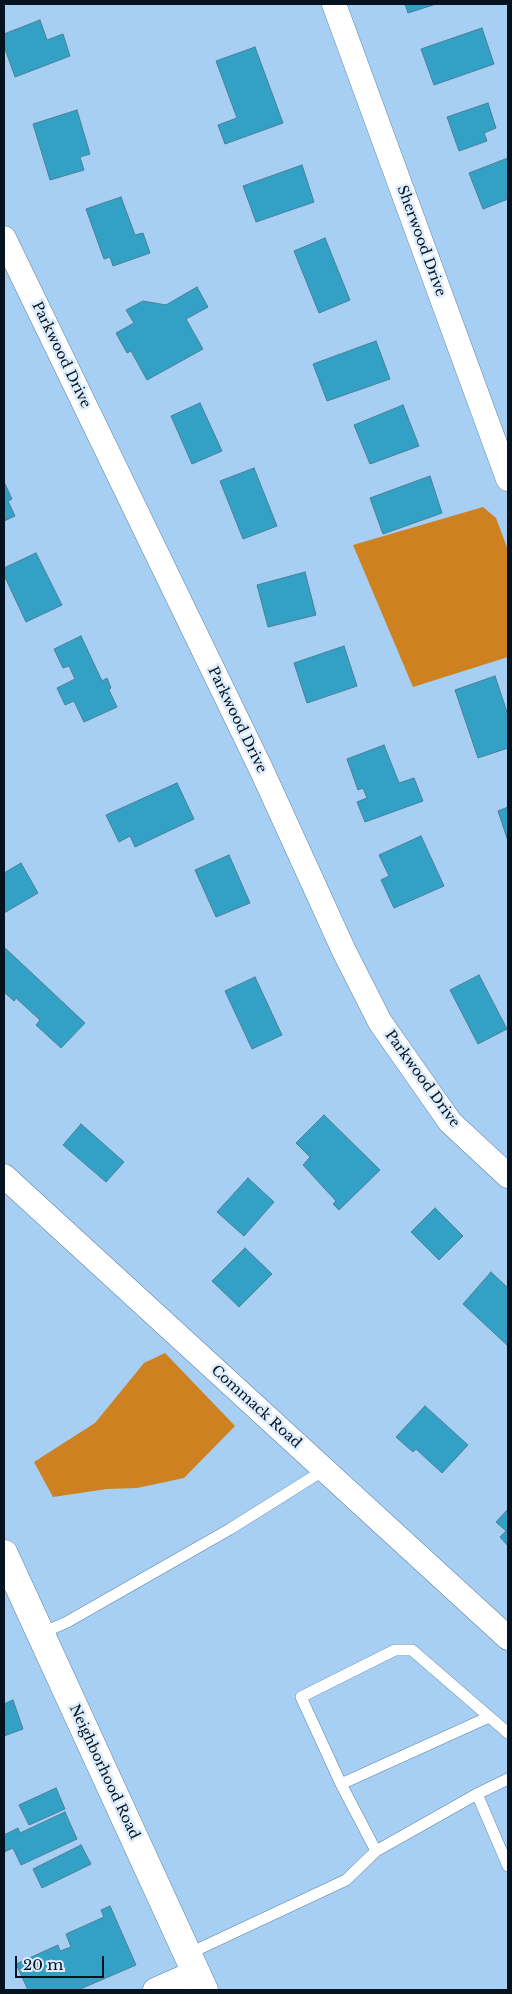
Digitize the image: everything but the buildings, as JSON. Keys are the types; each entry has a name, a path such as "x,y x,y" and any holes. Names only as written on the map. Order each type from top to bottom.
{"main road":[{"name":"Neighborhood Road","path":"4,1554 196,1972"}],"street":[{"name":"Sherwood Drive","path":"334,4 508,479"},
{"name":"Parkwood Drive","path":"4,238 253,753 340,942 380,1022 450,1122 508,1176"},
{"name":"Commack Road","path":"4,1176 508,1638"},
{"path":"155,1990 196,1972"}],"lane":[{"path":"40,1634 67,1622 230,1529 324,1470"},
{"path":"376,1851 301,1697 395,1650 412,1650 508,1733"},
{"path":"342,1784 490,1717"},
{"path":"196,1972 346,1880 376,1851 477,1794 508,1779"},
{"path":"477,1794 508,1866"}],"shaded area":[{"path":"483,507 496,518 508,550 508,657 413,687 353,545"},
{"path":"165,1353 235,1426 184,1478 137,1488 107,1489 53,1497 34,1462 95,1423 144,1363"}]}
